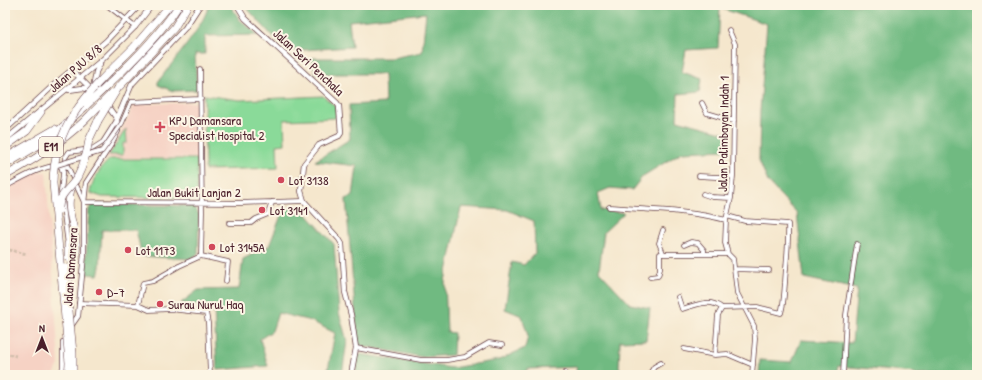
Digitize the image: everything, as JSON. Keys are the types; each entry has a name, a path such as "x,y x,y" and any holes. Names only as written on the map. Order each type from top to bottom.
{"highway":[{"path":"67,375 69,363 53,183 55,159 62,134 78,106 133,48 170,5"},
{"name":"E11","path":"5,164 49,139 87,105 132,62 171,18 179,5"},
{"name":"E11","path":"5,176 32,161 82,124 174,28 188,5"},
{"path":"68,331 72,308 69,272 75,256 76,245 68,203 85,161 89,140 98,121 118,88"},
{"path":"5,147 27,130 41,112"},
{"path":"5,158 72,118"},
{"path":"73,375 73,353 59,203 65,191 74,185"},
{"path":"68,244 68,257 71,259 75,256"}],"street":[{"path":"107,5 135,27"},
{"name":"Jalan PJU 8/8","path":"5,130 106,41 140,5"},
{"name":"Jalan PJU 8/8","path":"5,140 81,79 103,59 135,27 152,5"},
{"path":"92,150 103,142 117,119 132,84 185,28 200,5"},
{"name":"Jalan Seri Penchala","path":"237,5 245,18 327,92 339,106 339,136 319,145 304,164 301,191 304,200"},
{"name":"Jalan Palimbayan Indah 1","path":"729,30 735,44 733,176 731,198 726,218 724,242 728,254 733,259 737,293 754,326 755,339 752,375"},
{"path":"94,92 96,72 103,59"},
{"path":"200,68 202,99 202,203 200,256"},
{"path":"72,70 94,92"},
{"path":"67,90 78,88 94,92"},
{"path":"74,185 83,186 86,182 122,123 131,102 202,99"},
{"path":"702,103 707,113 734,121"},
{"path":"5,187 34,172 104,151 117,135 119,124 109,108"},
{"path":"103,142 105,144 104,151"},
{"path":"60,375 63,368 64,342 63,269 68,244 62,191 65,159 70,152 84,150"},
{"path":"54,157 60,156 65,159 74,185 84,202"},
{"path":"57,165 63,169 62,175"},
{"path":"699,176 733,176"},
{"name":"Jalan Damansara","path":"68,331 78,316 84,254 84,202 86,182"},
{"path":"703,194 712,197 731,198"},
{"path":"304,200 342,244 345,292 351,315 356,348 351,375"},
{"name":"Jalan Bukit Lanjan 2","path":"84,202 202,203 304,200"},
{"path":"229,223 251,223 257,218 268,214 272,202"},
{"path":"609,207 686,212 745,221 788,224 789,242 785,284 786,292 781,313 757,308 722,308 719,305 702,302 682,309 678,297"},
{"path":"663,230 659,243 663,253"},
{"path":"684,245 691,242 698,243 704,250 704,254"},
{"path":"842,375 846,315 856,244"},
{"path":"650,277 658,276 660,270 659,257 663,253 728,254"},
{"path":"138,305 143,283 153,281 200,256 227,261 226,281"},
{"path":"734,269 769,270"},
{"path":"79,303 138,305 149,310 170,309 203,312 207,314 210,375"},
{"path":"715,355 718,315 722,308"},
{"path":"67,375 69,348 68,331"},
{"path":"356,348 421,360 447,360 465,357 489,344 502,345"},
{"path":"684,349 715,355 727,354 753,364"},
{"path":"649,375 654,367 661,362"}],"shaded area":[{"name":"KPJ Damansara Specialist Hospital 2","path":"196,102 197,158 106,158 119,136 134,105"},
{"path":"31,171 46,172 59,364 54,375 5,375 5,184"}],"green space":[{"path":"209,5 230,5 240,20 258,35 205,36 205,54 195,54 197,90 173,91 158,85 158,82 194,35"},
{"path":"244,5 977,5 977,375 915,375 915,373 839,366 837,375 759,375 760,360 792,362 801,340 852,343 857,289 804,278 797,213 768,182 759,160 760,111 767,24 720,8 718,48 686,50 682,72 702,79 700,92 678,94 677,120 729,134 727,150 682,152 643,176 632,190 610,188 598,193 601,210 624,213 604,232 599,271 630,304 650,308 646,340 620,341 619,367 627,375 575,375 577,367 527,369 525,375 355,375 358,354 452,368 499,360 525,348 528,336 522,316 505,309 512,262 524,265 535,253 534,221 507,210 461,207 445,281 447,332 454,333 453,355 422,357 358,345 346,199 353,196 357,166 315,161 350,139 349,105 385,103 384,74 316,74 311,58 392,58 422,52 426,13 349,21 352,47 286,51"},
{"path":"204,95 240,100 323,96 335,106 336,118 284,120 285,144 277,145 278,168 205,170"},
{"path":"126,129 127,143 123,143 123,155 109,155"},
{"path":"110,159 197,159 197,196 195,198 102,197 90,193 97,174"},
{"path":"93,204 193,206 199,214 198,254 190,259 142,256 136,230 102,230 100,267 98,275 85,274 89,209"},
{"path":"284,208 301,208 334,244 339,313 347,341 342,375 327,375 335,333 311,321 278,313 272,331 260,339 268,366 217,370 214,308 181,303 198,290 239,289 243,259 269,246"}],"tunnel":[{"path":"5,249 27,254"},
{"path":"5,353 16,356"}],"place":[{"name":"KPJ Damansara Specialist Hospital 2","path":"160,127"},
{"name":"Lot 3138","path":"281,180"},
{"name":"Lot 3141","path":"262,210"},
{"name":"Lot 3145A","path":"212,247"},
{"name":"Lot 1173","path":"128,250"},
{"name":"D-7","path":"99,292"},
{"name":"Surau Nurul Haq","path":"160,304"}]}
